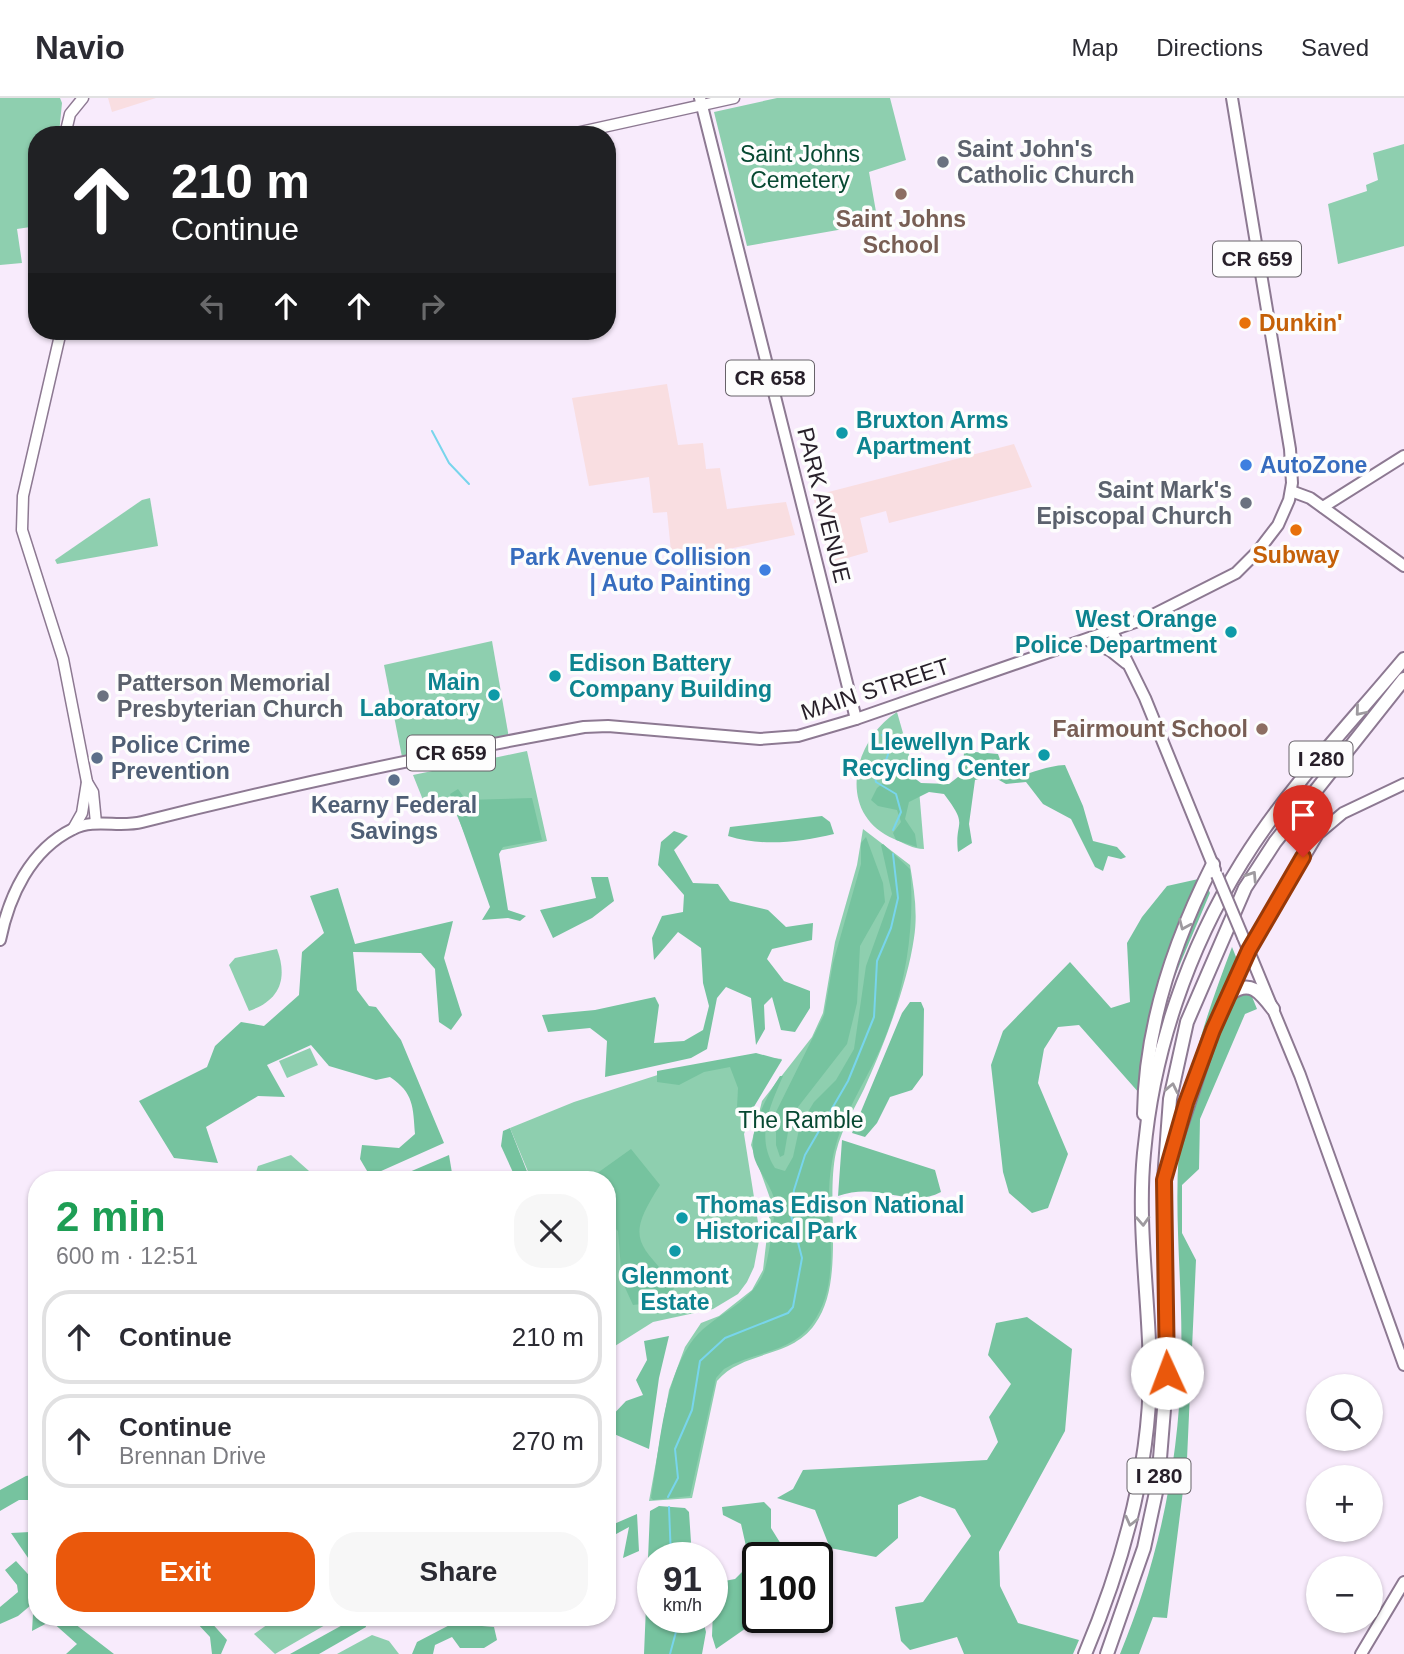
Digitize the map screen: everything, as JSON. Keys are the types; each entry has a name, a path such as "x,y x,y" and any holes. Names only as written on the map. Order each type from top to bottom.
{"highway":[{"name":"I 280","path":"1085,1654 1108,1600 1133,1518 1144,1442 1150,1372 1142,1211 1144,1153 1157,1072 1171,1016 1200,936 1242,862 1278,810 1404,659"},
{"name":"I 280","path":"1107,1654 1144,1548 1158,1483 1167,1373 1164,1180 1170,1099 1187,1022 1245,888 1275,842 1404,679"},
{"path":"1144,1153 1144,1073 1165,978 1178,940 1215,869"},
{"path":"1164,1180 1191,1091 1249,950"},
{"path":"1230,994 1241,986 1249,986 1260,991 1273,1009"}],"main road":[{"path":"67,126 70,114 83,98"},
{"path":"604,126 701,102 734,98"},
{"name":"MAIN STREET","path":"0,940 6,912 22,879 39,855 73,829 96,824 136,824 371,768 584,727 608,726 774,739 798,736 856,719 1112,631 1236,573 1278,525 1291,491 1290,449 1232,98"},
{"name":"PARK AVENUE","path":"701,102 856,719"},
{"path":"59,340 23,496 21,524 63,659 87,782 93,792 96,824"},
{"path":"1323,507 1404,456"},
{"path":"1291,491 1310,498 1404,566"},
{"path":"1112,631 1129,665 1300,1075 1404,1365"},
{"path":"1087,640 1129,665"},
{"path":"73,829 82,813 87,782"},
{"path":"1249,950 1318,834 1343,814 1404,784"},
{"path":"1361,1654 1404,1582"}],"shaded area":[{"path":"108,98 156,98 112,112"},
{"path":"667,384 678,445 703,443 706,469 720,468 727,509 786,502 795,535 672,561 667,512 653,513 649,477 589,486 572,398"},
{"path":"1014,444 1032,487 889,523 886,511 860,518 868,552 830,563 813,496"}],"green space":[{"path":"0,98 60,98 60,126 28,126 28,227 17,229 22,263 0,265"},
{"name":"Saint Johns Cemetery","path":"777,98 890,98 906,160 869,172 878,223 747,246 714,112"},
{"path":"1404,144 1404,246 1338,264 1328,204 1367,191 1366,185 1378,180 1373,153"},
{"path":"150,498 158,546 57,564 55,560 142,500"},
{"path":"492,641 509,738 402,757 384,665"},
{"path":"897,712 919,789 924,849 905,844 876,828 864,813 858,795 857,777 861,758 869,741"},
{"path":"527,751 547,841 474,856 450,799 425,805 413,775"},
{"path":"964,751 998,754 1004,771 1014,778 1065,765 1083,806 1093,841 1117,847 1126,857 1121,859 1108,856 1103,871 1095,867 1071,819 1043,804 1026,782 1006,784 992,776 975,780 969,824 972,843 958,852 957,813 944,794 929,792 909,802 905,819 915,834 917,847 896,840 893,833 901,822 897,810 878,806 871,800 877,788 888,779 890,767 905,771 921,783 949,784 963,773"},
{"path":"458,789 466,800 532,798 542,840 503,847 499,854 508,910 526,916 520,921 508,918 482,920 490,907 450,794"},
{"path":"822,816 830,822 834,834 781,842 728,836 730,827"},
{"name":"The Ramble","path":"863,829 910,865 916,919 907,973 889,1029 836,1152 832,1194 832,1264 830,1286 824,1306 815,1324 805,1335 780,1349 740,1364 717,1381 692,1498 649,1501 669,1390 685,1347 701,1323 719,1316 752,1290 763,1270 771,1201 751,1145 762,1101 812,1037 823,1013 835,942 857,865"},
{"path":"674,831 688,836 674,850 693,883 718,884 730,901 768,910 786,927 813,923 812,940 772,949 767,959 784,981 810,991 810,1008 795,1032 781,1030 772,997 764,1005 765,1029 756,1045 751,998 726,987 717,998 707,1049 691,1058 605,1077 607,1041 590,1028 548,1032 542,1015 595,1010 655,997 659,1005 654,1043 684,1041 703,1030 709,1006 703,983 701,948 678,932 654,960 652,938 662,916 683,912 684,895 658,865 661,842"},
{"path":"866,837 883,883 885,902 860,946 857,1003 847,1044 798,1107 788,1132 784,1155 780,1157 776,1145 776,1112 824,1015 833,963 861,864 861,843"},
{"name":"The Ramble","path":"881,845 910,869 909,942 900,991 885,1038 854,1100 834,1153 829,1188 830,1268 828,1288 822,1306 812,1324 793,1341 735,1363 724,1369 716,1378 690,1496 653,1500 651,1498 663,1419 681,1360 698,1334 749,1294 766,1266 775,1203 753,1150 759,1116 769,1094 780,1076 783,1076 769,1110 765,1133 769,1156 775,1168 785,1171 793,1157 800,1125 814,1102 836,1080 854,1049 866,966 892,894"},
{"path":"591,877 608,877 614,901 592,918 553,938 540,910 596,898"},
{"path":"1203,878 1210,893 1164,1002 1140,1094 1079,1025 1058,1027 1044,1049 1038,1083 1068,1154 1048,1208 1032,1213 1009,1193 1003,1172 991,1065 1003,1031 1070,962 1111,1008 1130,1002 1127,943 1142,917 1167,886"},
{"path":"338,888 355,944 453,921 444,958 462,1015 451,1030 439,1022 435,969 421,953 353,952 357,990 369,1006 376,1007 401,1040 444,1143 381,1171 367,1171 360,1159 362,1145 399,1148 415,1134 411,1101 404,1089 390,1077 376,1080 329,1066 311,1045 267,1065 285,1097 258,1096 206,1127 218,1163 174,1158 139,1101 207,1067 215,1046 241,1022 264,1026 299,995 302,952 324,933 310,896"},
{"path":"1232,947 1257,1009 1245,1014 1200,1119 1199,1169 1182,1185 1182,1233 1196,1260 1187,1459 1167,1618 1153,1617 1139,1654 1120,1654 1145,1584 1171,1476 1181,1365 1177,1209 1179,1146 1197,1051"},
{"path":"277,949 282,970 279,987 268,1001 249,1011 229,965 235,958"},
{"path":"910,1002 921,1002 924,1009 923,1075 912,1090 890,1097 877,1123 865,1137 852,1133 902,1013"},
{"path":"310,1048 318,1065 287,1078 279,1061"},
{"path":"756,1053 782,1060 749,1115 737,1108 738,1088 730,1067 704,1072 679,1085 657,1082 657,1071"},
{"name":"Thomas Edison National Historical Park","path":"762,1057 782,1059 758,1093 744,1134 760,1235 754,1267 738,1294 713,1309 653,1322 616,1345 616,1171 528,1171 510,1128 574,1102 670,1071"},
{"path":"510,1128 527,1171 512,1171 501,1146 503,1131"},
{"path":"842,1140 935,1170 941,1192 917,1198 867,1191 838,1196"},
{"path":"631,1149 660,1185 643,1217 640,1239 652,1259 676,1285 666,1301 633,1305 622,1281 616,1229 616,1171 600,1171"},
{"path":"291,1155 309,1171 256,1171 258,1166"},
{"path":"449,1155 452,1171 412,1171"},
{"path":"1027,1317 1072,1349 1065,1431 999,1552 1000,1586 1018,1623 1079,1640 1073,1654 964,1654 957,1637 910,1650 901,1641 895,1607 923,1602 971,1536 955,1509 920,1496 898,1505 898,1538 876,1557 833,1549 833,1542 828,1542 815,1510 777,1498 793,1489 803,1470 987,1460 998,1442 989,1417 1011,1384 988,1355 996,1323"},
{"path":"669,1336 659,1378 649,1449 616,1435 616,1412 626,1401 643,1395 636,1380 647,1360 644,1341"},
{"path":"26,1476 28,1500 19,1500 0,1511 0,1490"},
{"path":"764,1502 771,1509 771,1528 780,1542 745,1542 741,1524 723,1515 722,1507"},
{"path":"659,1506 685,1508 689,1512 691,1542 649,1542 650,1511"},
{"path":"637,1514 637,1552 623,1558 629,1527 616,1534 616,1523"},
{"path":"28,1532 28,1558 11,1533"},
{"path":"16,1561 28,1574 28,1608 18,1616 0,1624 0,1607 18,1592 17,1585 5,1570"},
{"path":"742,1572 742,1631 716,1649 712,1633 728,1633 728,1580 735,1579"},
{"path":"57,1626 78,1626 114,1654 66,1654 77,1644"},
{"path":"200,1626 214,1626 227,1640 221,1654 212,1654 210,1637"},
{"path":"265,1626 323,1626 275,1654 254,1634"},
{"path":"341,1626 366,1626 319,1654 290,1654"},
{"path":"448,1626 494,1627 497,1640 484,1648 460,1648 452,1637 435,1645 433,1654 412,1654 417,1642"},
{"path":"645,1633 706,1633 702,1654 644,1654"},
{"path":"372,1635 389,1641 399,1654 337,1654"}],"waterway":[{"path":"432,431 449,463 469,484"},
{"path":"882,735 888,746 888,756 874,773 876,782 896,794 901,812 893,830"},
{"path":"668,1497 678,1478 675,1449 692,1410 700,1361 725,1338 788,1313 793,1307 802,1258 791,1215 794,1190 805,1155 848,1081 874,1017 877,961 891,928 898,898 893,854"},
{"path":"669,1507 670,1542"},
{"path":"670,1654 676,1633"}],"place":[{"name":"Saint John's Catholic Church","path":"943,162"},
{"name":"Saint Johns School","path":"901,194"},
{"name":"Dunkin'","path":"1245,323"},
{"name":"Bruxton Arms Apartment","path":"842,433"},
{"name":"AutoZone","path":"1246,465"},
{"name":"Saint Mark's Episcopal Church","path":"1246,503"},
{"name":"Subway","path":"1296,530"},
{"name":"Park Avenue Collision | Auto Painting","path":"765,570"},
{"name":"West Orange Police Department","path":"1231,632"},
{"name":"Edison Battery Company Building","path":"555,676"},
{"name":"Main Laboratory","path":"494,695"},
{"name":"Patterson Memorial Presbyterian Church","path":"103,696"},
{"name":"Fairmount School","path":"1262,729"},
{"name":"Llewellyn Park Recycling Center","path":"1044,755"},
{"name":"Police Crime Prevention","path":"97,758"},
{"name":"Kearny Federal Savings","path":"394,780"},
{"name":"Thomas Edison National Historical Park","path":"682,1218"},
{"name":"Glenmont Estate","path":"675,1251"}],"route":[{"path":"1167,1373 1162,1240 1164,1180 1186,1103 1213,1030 1249,950 1303,857"}]}
